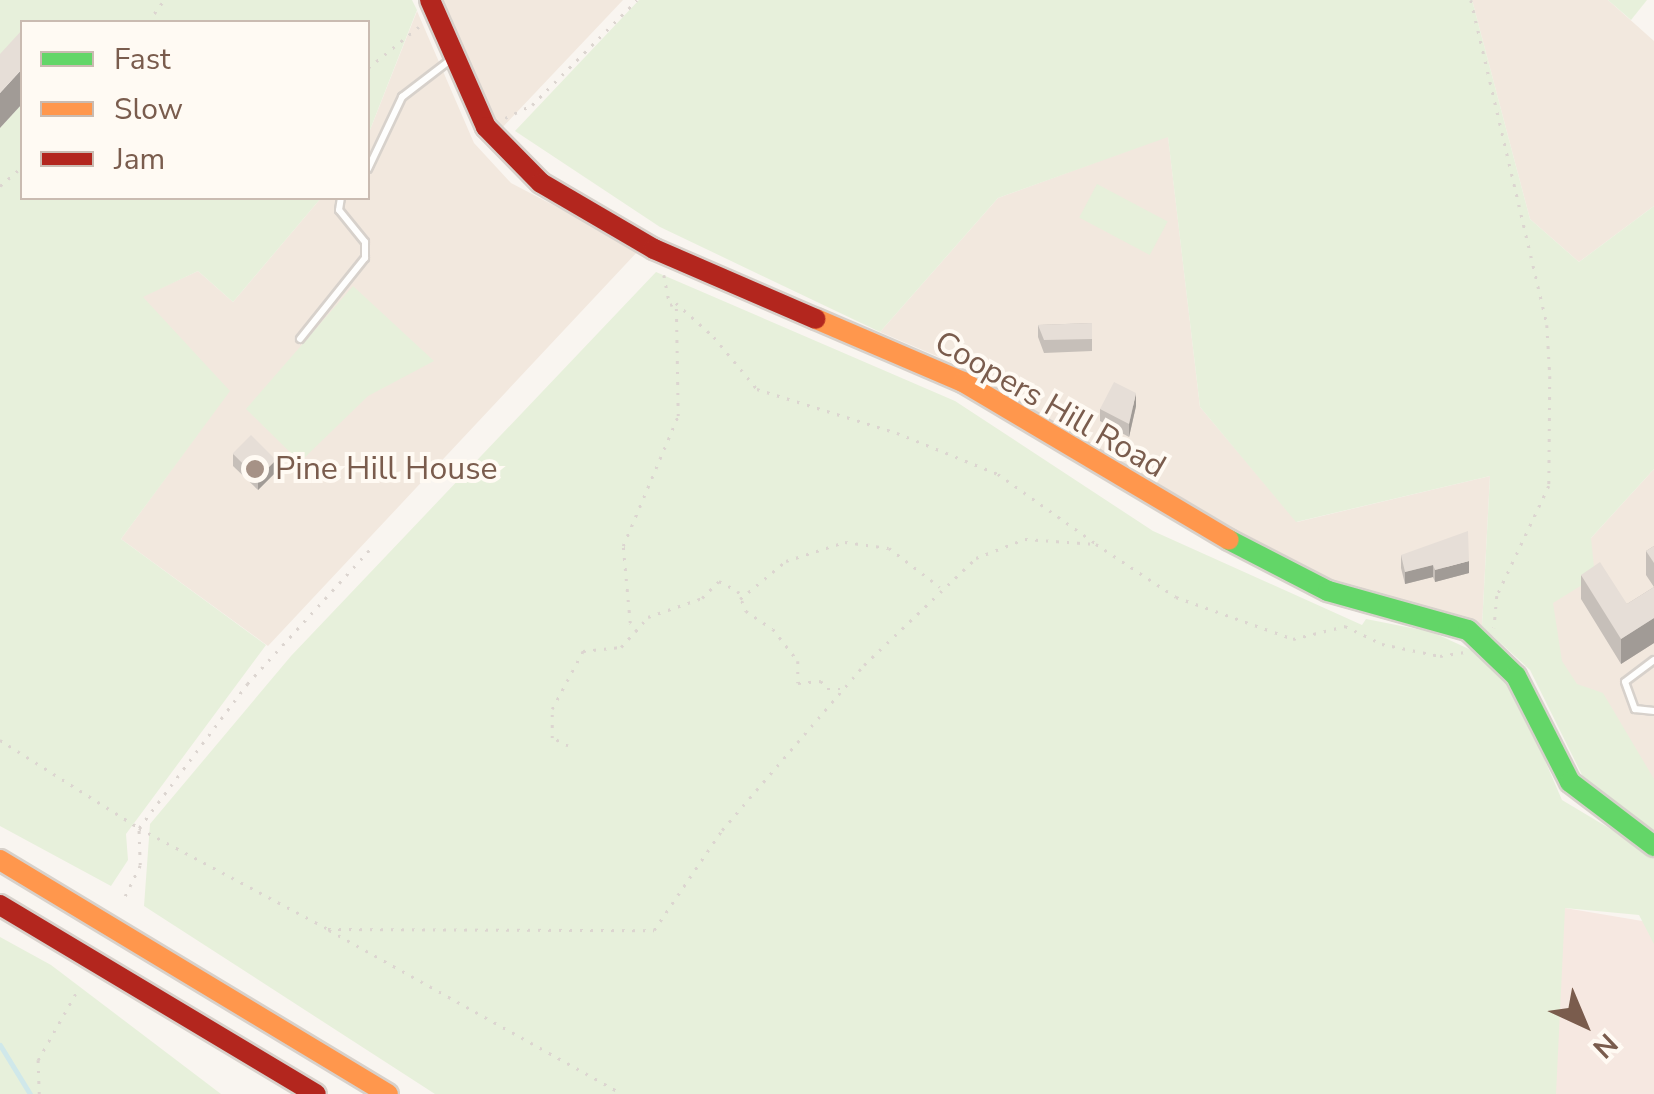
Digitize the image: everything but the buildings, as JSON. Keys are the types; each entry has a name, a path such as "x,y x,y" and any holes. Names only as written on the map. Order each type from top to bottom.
{"main road":[{"name":"Coopers Hill Road","path":"433,7 486,127 541,183 654,249 963,382 1175,512 1328,592 1468,630 1516,676 1570,782 1628,833 1654,846"},
{"path":"0,860 388,1094"},
{"path":"0,905 316,1094"}],"lane":[{"path":"370,165 402,97 455,56"},
{"path":"300,339 364,258 358,230 339,210 341,200"},
{"path":"1654,660 1625,682 1635,710 1654,711"}],"path":[{"path":"486,127 532,105 637,0"},
{"path":"676,303 757,389 897,433 998,474 1176,596 1293,639 1345,626 1382,644 1440,656 1490,651 1498,596 1548,486 1550,376 1547,325 1471,0"},
{"path":"370,66 433,7"},
{"path":"0,186 20,169"},
{"path":"664,274 670,305 676,303"},
{"path":"638,633 630,623 623,546 678,416 676,303"},
{"path":"328,929 654,930 722,830 844,688 941,588 976,558 1025,539 1096,544"},
{"path":"740,599 786,561 845,542 889,548 941,588"},
{"path":"125,896 140,865 139,828 247,684 374,545"},
{"path":"568,746 552,738 552,708 569,668 584,650 621,647 638,633 648,617 702,598 719,581 730,583 798,661 798,683 844,688"},
{"path":"0,740 139,828 622,1094"},
{"path":"39,1094 38,1060 78,991"}],"shaded area":[{"path":"440,0 623,0 499,131"},
{"path":"1472,0 1608,0 1654,41 1654,206 1579,262 1530,219"},
{"path":"417,11 474,143 511,183 639,250 268,646 121,539 229,391 141,297 198,271 233,302 319,200 370,200 370,130"},
{"path":"1168,136 1200,407 1297,522 1490,476 1482,626 1328,583 1173,503 972,371 880,332 998,198"},
{"path":"1654,469 1654,838 1515,646 1591,538"},
{"path":"1565,908 1654,923 1654,1094 1527,1094"}],"green space":[{"path":"0,0 412,0 417,10 370,130 370,20 20,20 20,68 0,90"},
{"path":"639,0 1472,0 1530,219 1579,262 1654,206 1654,469 1591,538 1595,577 1553,603 1562,661 1577,684 1603,693 1654,779 1654,838 1632,828 1584,779 1530,670 1482,626 1490,476 1296,522 1200,407 1168,137 998,198 880,332 660,227 515,131"},
{"path":"1608,0 1647,0 1631,20"},
{"path":"20,106 20,200 319,200 233,302 198,271 143,297 230,391 121,539 266,645 126,834 128,860 111,886 0,826 0,128"},
{"path":"1097,184 1168,222 1150,255 1079,218"},
{"path":"656,272 955,401 1153,531 1362,625 1366,619 1432,632 1482,655 1514,689 1562,800 1654,855 1654,944 1639,915 1565,908 1556,1094 435,1094 144,906 150,824 291,656"},
{"path":"353,286 434,361 368,396 300,462 246,409"},
{"path":"0,937 51,965 221,1094 0,1094"}],"waterway":[{"path":"0,1045 30,1094"}],"traffic: fast":[{"path":"1229,540 1328,591 1468,630 1516,676 1570,782 1654,846"}],"traffic: slow":[{"path":"816,319 963,382 1229,540"},
{"path":"0,860 388,1094"}],"traffic: jam":[{"path":"430,0 486,127 541,183 654,249 816,319"},
{"path":"0,905 316,1094"}],"place":[{"name":"Pine Hill House","path":"255,469"}]}
